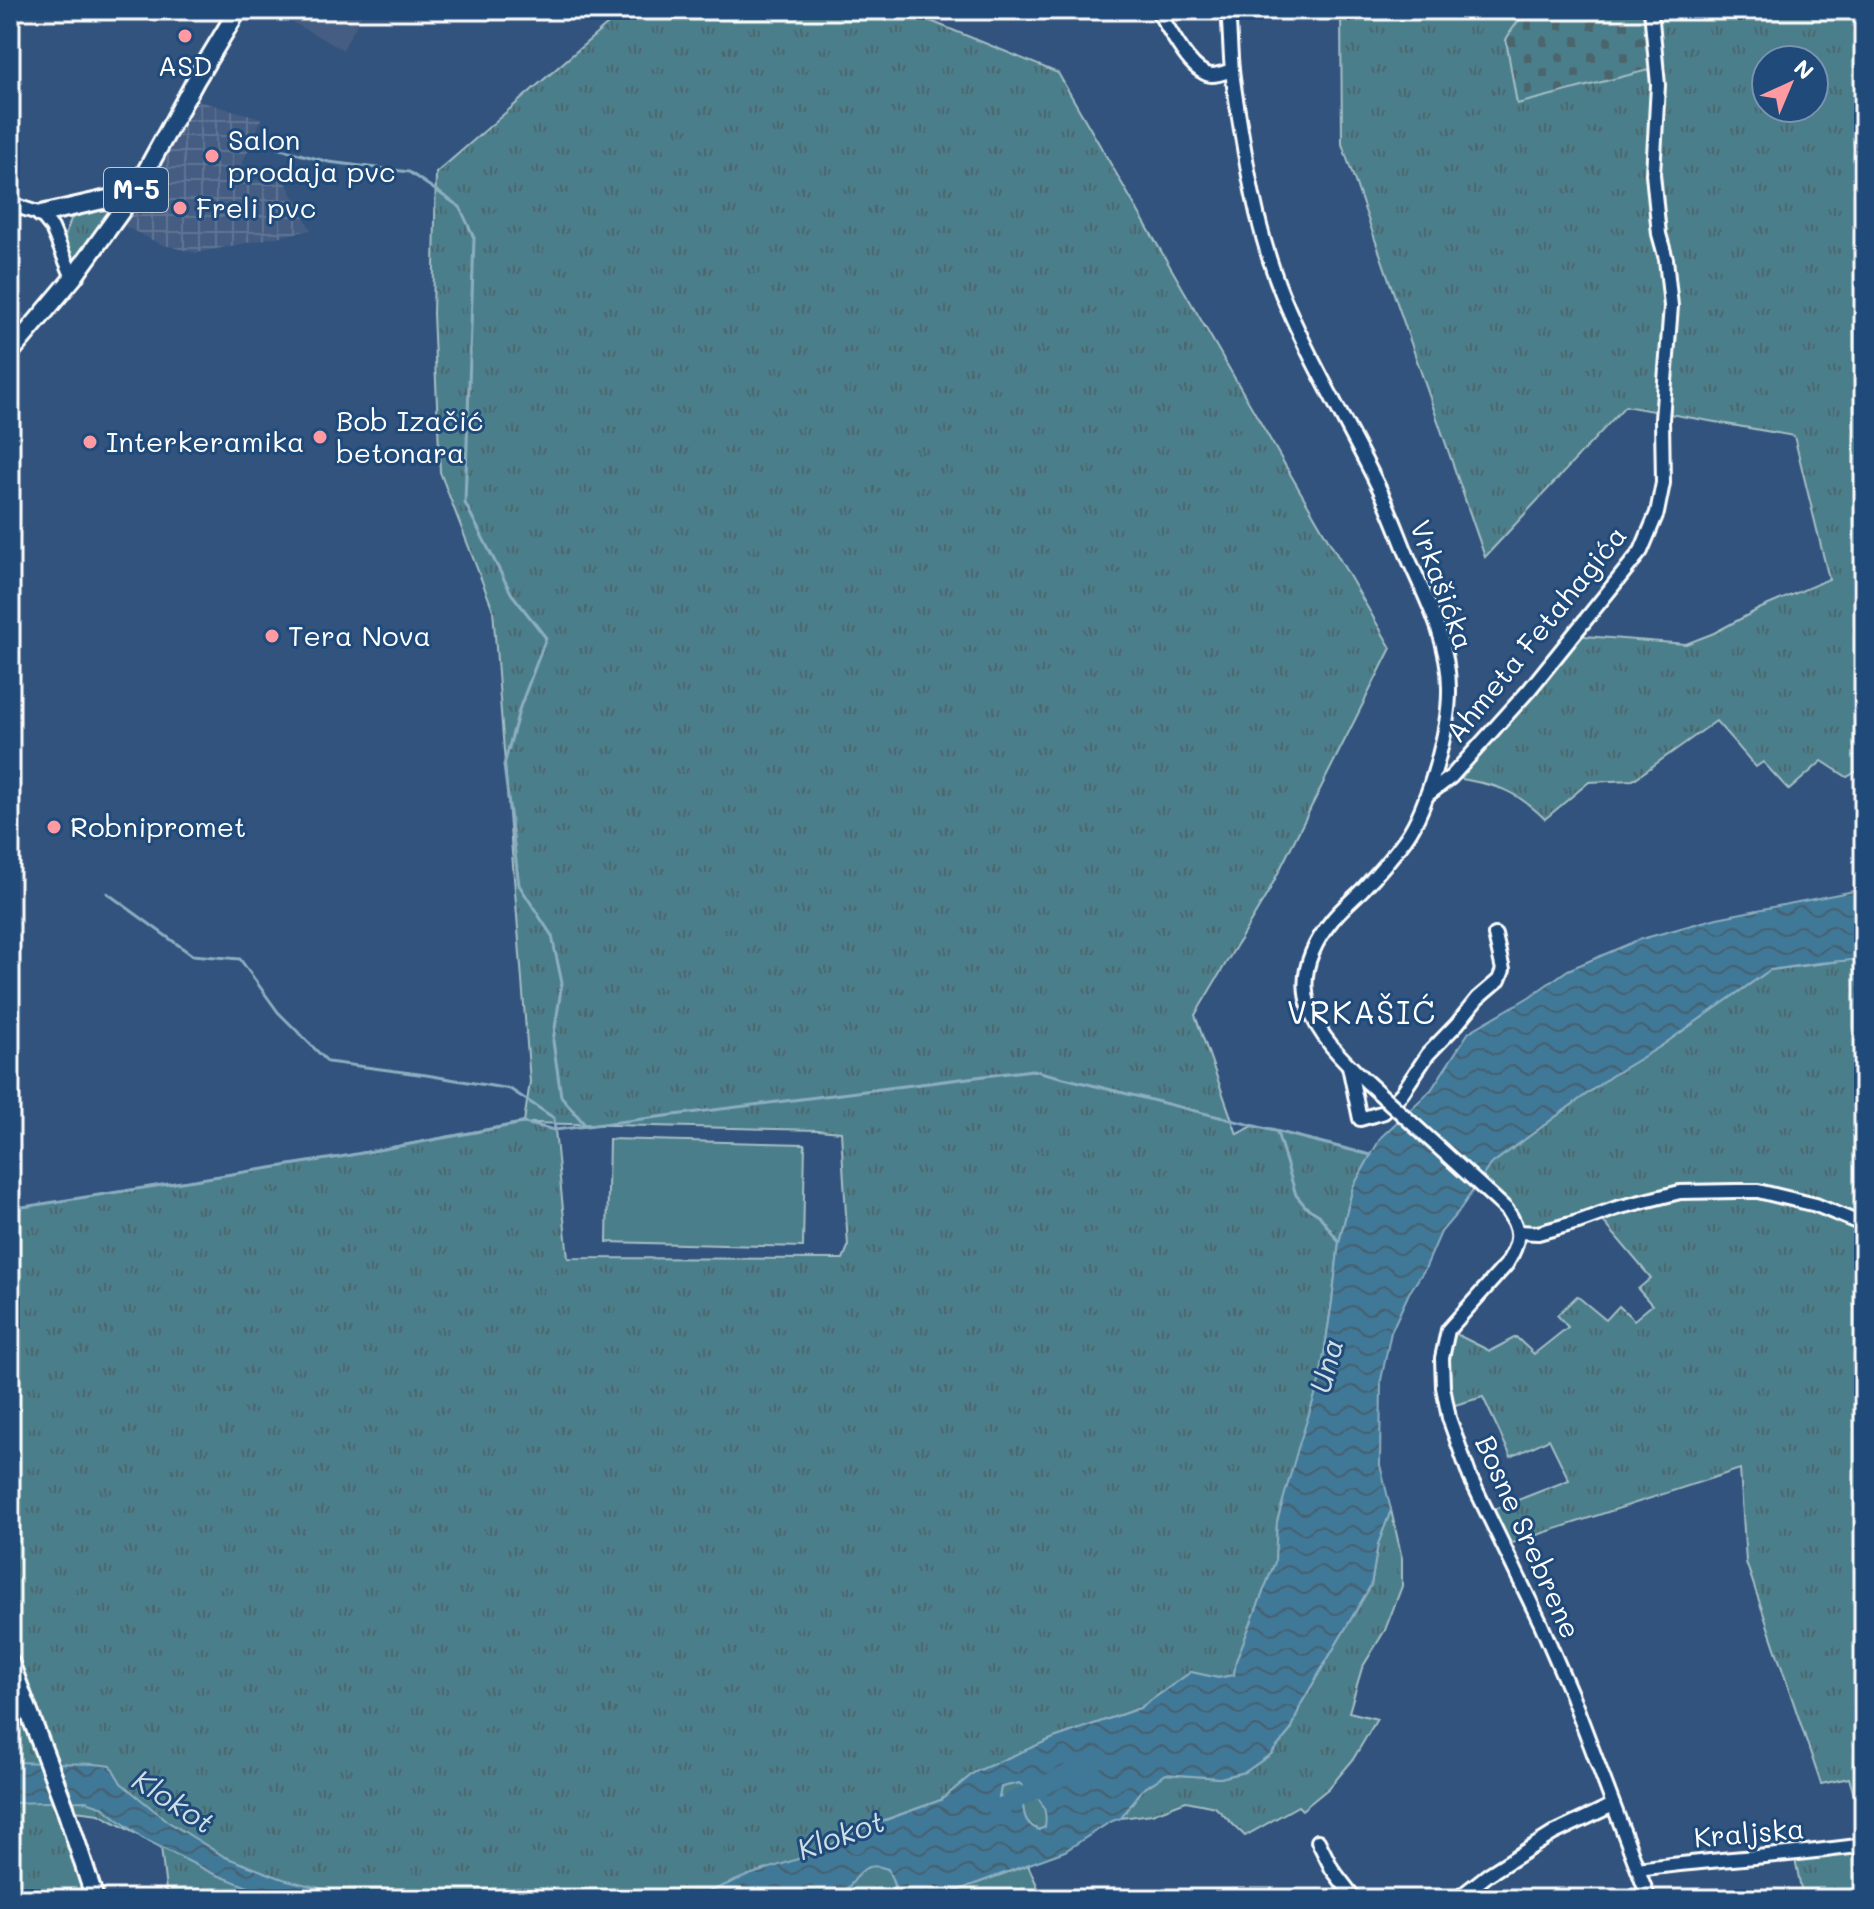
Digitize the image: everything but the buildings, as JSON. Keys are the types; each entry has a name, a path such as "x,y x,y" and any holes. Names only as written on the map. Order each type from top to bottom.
{"main road":[{"name":"M-5","path":"10,353 102,241 134,193 238,10"},
{"path":"41,214 134,193"},
{"path":"10,1662 66,1810 95,1899"}],"street":[{"path":"1157,10 1200,71 1212,75 1232,70"},
{"name":"Vrkašićka","path":"1228,10 1232,70 1245,151 1260,228 1281,292 1379,487 1433,615 1448,665 1449,710 1421,811 1408,836 1332,920 1315,946 1307,964 1304,985 1308,1010 1322,1034 1348,1066 1506,1209 1518,1232"},
{"name":"Ahmeta Fetahagića","path":"1426,796 1451,777 1529,690 1641,551 1657,513 1663,483 1662,419 1671,306 1653,174 1658,85 1651,10"},
{"path":"10,204 41,214 52,228 73,278"},
{"path":"1348,1066 1360,1119 1384,1112 1402,1093 1428,1054 1478,998 1499,980 1503,970 1495,935"},
{"path":"1518,1232 1538,1233 1680,1192 1758,1191 1816,1205 1864,1225"},
{"name":"Bosne Srebrene","path":"1518,1232 1517,1244 1506,1265 1448,1330 1442,1358 1449,1418 1470,1477 1572,1696 1649,1899"},
{"path":"1457,1899 1489,1874 1554,1833 1613,1805"},
{"path":"1318,1841 1332,1869 1355,1899"},
{"name":"Kraljska","path":"1638,1869 1864,1845"}],"shaded area":[{"path":"270,10 364,10 343,50"},
{"path":"198,101 262,118 235,181 284,178 311,230 196,253 160,244 124,226"},
{"path":"10,302 32,320 10,348"}],"green space":[{"path":"624,10 921,10 928,20 1058,73 1391,648 1269,891 1195,1015 1237,1134 1253,1126 1371,1155 1353,1187 1339,1242 1320,1380 1277,1522 1275,1562 1236,1661 1234,1675 1218,1678 1191,1672 1140,1708 1054,1738 975,1772 941,1800 859,1829 878,1866 888,1869 895,1888 889,1899 167,1899 161,1847 99,1814 67,1810 92,1889 71,1899 10,1899 10,1209 340,1157 524,1122 530,1082 493,610 440,472 433,314 436,173","holes":["530,1123 841,1132 848,1247 843,1259 568,1258 555,1130"]},
{"path":"1341,10 1864,10 1864,767 1847,777 1822,761 1789,790 1763,762 1756,767 1716,721 1633,780 1589,782 1545,819 1523,800 1502,789 1451,777 1572,635 1686,644 1829,579 1794,436 1625,406 1485,557 1342,144"},
{"path":"1524,10 1651,10 1656,68 1517,104 1506,40"},
{"path":"103,210 111,212 72,267 64,239 71,219"},
{"path":"1864,959 1864,1829 1849,1778 1821,1784 1746,1562 1740,1469 1503,1546 1487,1512 1569,1480 1549,1439 1511,1457 1483,1397 1448,1407 1443,1387 1448,1330 1490,1351 1516,1337 1534,1354 1568,1327 1557,1315 1577,1296 1606,1320 1619,1306 1634,1320 1652,1305 1638,1289 1651,1278 1598,1215 1518,1232 1474,1181 1490,1165 1611,1076 1661,1046 1770,970"},
{"path":"609,1139 805,1144 803,1247 607,1242"},
{"path":"1391,1510 1402,1558 1402,1586 1385,1630 1362,1668 1349,1712 1377,1719 1352,1761 1329,1788 1302,1810 1298,1806 1245,1836 1215,1807 1186,1801 1152,1814 1121,1818 1142,1790 1166,1774 1220,1778 1245,1772 1271,1754 1291,1730 1301,1704 1371,1585 1378,1544"},
{"path":"1019,1783 1036,1795 1043,1805 1046,1827 1039,1830 1029,1823 1017,1796 999,1798 1001,1787"},
{"path":"1864,1845 1864,1899 1803,1899 1794,1853"},
{"path":"1028,1865 1043,1899 948,1899 955,1891"}],"water":[{"path":"1864,889 1864,959 1770,970 1661,1046 1611,1076 1490,1165 1441,1232 1391,1332 1381,1380 1380,1465 1391,1510 1378,1544 1371,1585 1301,1704 1291,1730 1271,1754 1245,1772 1220,1778 1166,1774 1142,1790 1121,1818 1065,1851 955,1891 948,1899 889,1899 895,1887 888,1869 877,1866 863,1870 837,1894 822,1897 692,1899 749,1875 816,1853 858,1830 941,1800 975,1772 1054,1738 1140,1708 1191,1672 1218,1678 1234,1675 1236,1661 1275,1562 1277,1522 1320,1380 1339,1243 1353,1187 1381,1137 1431,1090 1469,1032 1568,970 1638,940 1717,918","holes":["1019,1783 1040,1800 1045,1812 1045,1827 1039,1830 1032,1826 1015,1795 1012,1798 999,1797 1001,1787"]},
{"path":"10,1762 111,1766 121,1783 167,1821 225,1857 283,1879 352,1899 279,1899 212,1873 142,1838 101,1806 86,1801 10,1803"}],"waterway":[{"path":"277,148 329,162 409,172 460,207 474,238 465,503 511,593 546,638 520,707 504,765 519,885 552,936 562,983 553,1041 561,1096 586,1126"},
{"path":"107,893 192,955 240,959 278,1012 328,1062 510,1089 554,1118 555,1130"},
{"path":"10,1209 340,1157 524,1123 555,1130 1032,1070 1371,1155"},
{"path":"1277,1132 1296,1195 1306,1207 1319,1215 1339,1242"},
{"name":"Una","path":"997,1809 1100,1758"}],"place":[{"name":"ASD","path":"185,36"},
{"name":"Salon prodaja pvc","path":"212,156"},
{"name":"Freli pvc","path":"180,208"},
{"name":"Bob Izačić betonara","path":"320,437"},
{"name":"Interkeramika","path":"90,442"},
{"name":"Tera Nova","path":"272,636"},
{"name":"Robnipromet","path":"54,827"}],"district":[{"name":"VRKAŠIĆ","path":"1362,1013"}],"water label":[{"name":"Klokot","path":"173,1802"},
{"name":"Klokot","path":"841,1836"}]}
